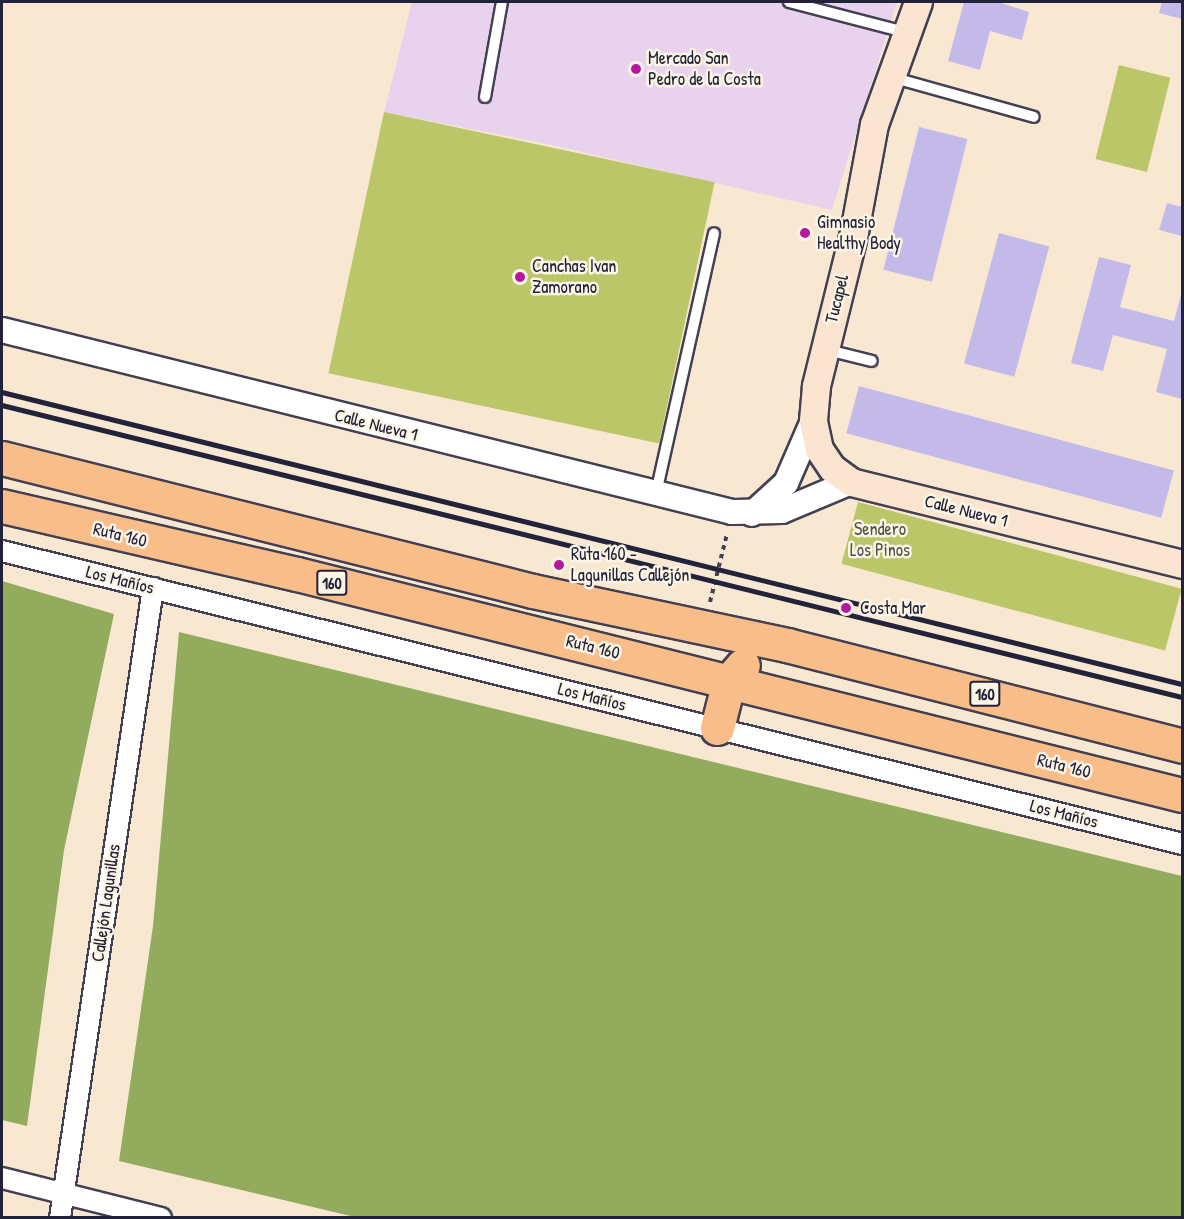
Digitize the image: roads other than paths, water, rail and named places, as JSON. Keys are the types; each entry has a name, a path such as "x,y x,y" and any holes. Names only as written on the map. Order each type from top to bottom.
{"highway":[{"name":"160","path":"2,458 521,588 787,645 1182,746"},
{"name":"Ruta 160","path":"2,506 729,681 1182,795"},
{"path":"717,728 729,681 753,656 787,645"}],"main road":[{"name":"Tucapel","path":"851,482 832,468 819,449 813,421 824,349 854,232 874,124 888,76 918,2"},
{"name":"Calle Nueva 1","path":"851,482 1182,564"}],"street":[{"name":"Calle Nueva 1","path":"2,330 655,496 742,513 798,507 851,482"},
{"path":"742,513 786,483 813,421"},
{"name":"Los Mañíos","path":"2,550 1182,844"},
{"name":"Callejón Lagunillas","path":"60,1218 153,588"},
{"path":"2,1178 161,1218"}],"lane":[{"path":"485,97 502,2"},
{"path":"789,2 905,32"},
{"path":"888,76 1034,117"},
{"path":"655,496 714,233"},
{"path":"824,349 872,361"}],"railway":[{"path":"2,392 1182,684"},
{"path":"2,405 1182,697"}],"place":[{"name":"Mercado San Pedro de la Costa","path":"636,69"},
{"name":"Gimnasio Healthy Body","path":"805,233"},
{"name":"Canchas Ivan Zamorano","path":"520,277"},
{"name":"Ruta 160 - Lagunillas Callejón","path":"559,565"},
{"name":"Costa Mar","path":"846,608"}],"park label":[{"name":"Sendero Los Pinos","path":"880,540"}]}
